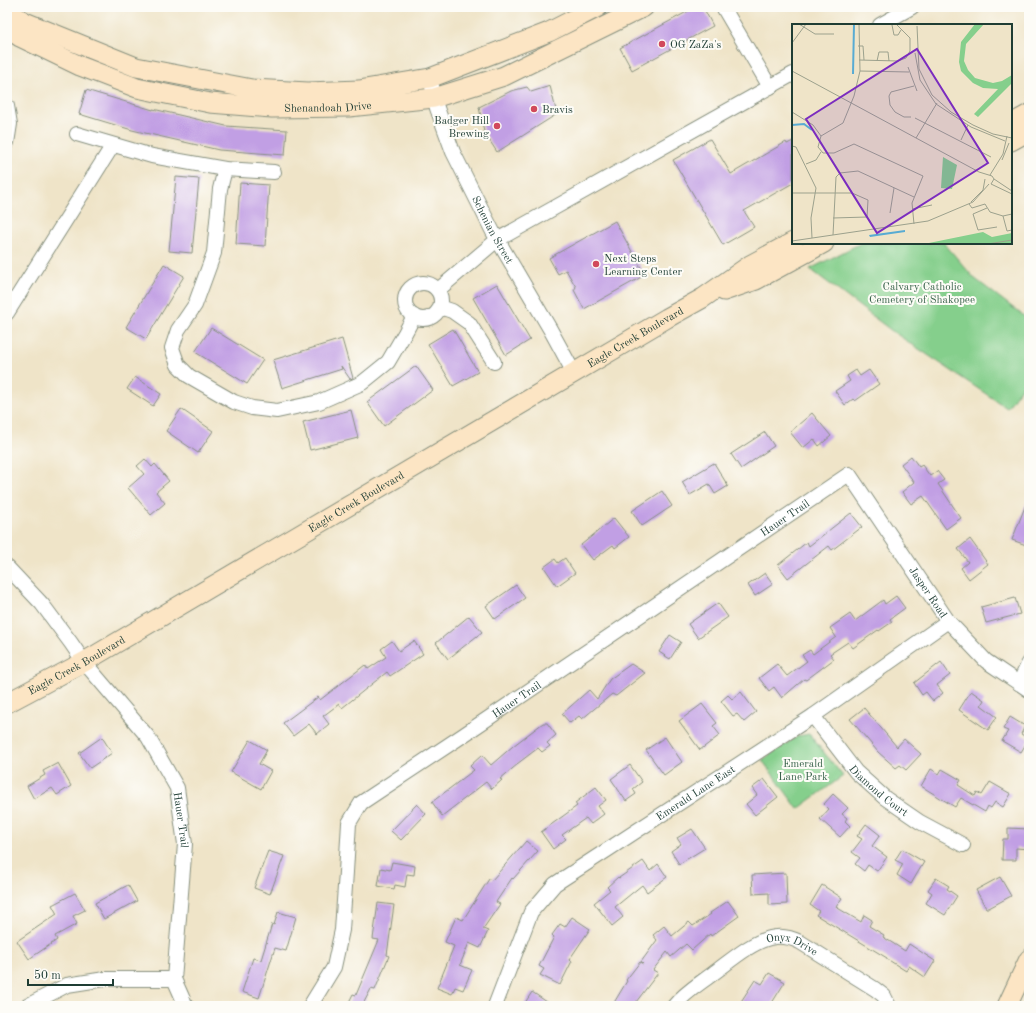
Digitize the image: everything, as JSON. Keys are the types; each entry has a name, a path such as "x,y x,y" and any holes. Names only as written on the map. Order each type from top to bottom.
{"street":[{"name":"Shenandoah Drive","path":"7,11 25,22 136,67 252,89 308,92 358,90 430,78 549,32 598,7"},
{"name":"Shenandoah Drive","path":"7,28 20,37 80,66 137,88 210,103 272,108 349,108 434,98 504,76 644,7"},
{"path":"723,7 770,87"},
{"path":"882,24 912,7"},
{"path":"438,290 497,240 792,75"},
{"name":"Schenian Street","path":"430,78 436,108 453,152 497,240 550,329 574,373"},
{"path":"7,106 10,124 7,143"},
{"path":"1012,123 1029,114"},
{"path":"1012,140 1029,131"},
{"path":"77,134 152,156 225,169 274,172"},
{"path":"7,313 113,145"},
{"path":"225,169 220,189 214,253 195,305 178,330 172,348 178,365 189,376 234,402 252,408 277,411 320,402 362,383 388,362 414,316"},
{"name":"Eagle Creek Boulevard","path":"7,703 84,662 667,318 704,298 750,265 792,243"},
{"name":"Eagle Creek Boulevard","path":"704,298 756,280 822,244"},
{"path":"423,282 429,283 438,290 441,301 437,313 426,318 420,318 409,312 405,301 408,290 412,286 423,282"},
{"path":"440,307 452,311 469,323 494,362"},
{"name":"Hauer Trail","path":"310,1006 334,967 342,930 348,823 361,803 849,474"},
{"name":"Jasper Road","path":"849,474 948,622 986,661 1024,687"},
{"name":"Hauer Trail","path":"7,566 42,604 84,662 148,737 177,788 185,844 174,979 186,1006"},
{"name":"Emerald Lane East","path":"495,1006 531,912 555,884 813,716 948,622"},
{"path":"1024,687 1029,663"},
{"name":"Diamond Court","path":"813,716 856,772 885,798 920,822 963,845"},
{"name":"Onyx Drive","path":"674,1006 683,996 733,958 758,942 771,937 782,936 800,942 875,989 884,996 889,1006"},
{"path":"1008,1006 1029,959"},
{"path":"27,1006 67,985 105,979 174,979"}],"green space":[{"name":"Calvary Catholic Cemetery of Shakopee","path":"859,244 945,244 974,278 1029,320 1029,377 1007,408 892,331 810,269"},
{"name":"Emerald Lane Park","path":"809,734 843,776 798,809 762,760 798,736"}],"building":[{"path":"696,7 703,7 713,26 632,70 620,48"},
{"path":"550,86 557,114 497,152 484,132 479,107 511,91 527,87 531,92"},
{"path":"86,90 153,110 226,126 287,130 285,155 219,150 132,130 79,114"},
{"path":"710,139 731,174 786,142 787,144 792,142 792,184 744,211 754,227 723,245 673,160"},
{"path":"176,177 199,179 192,253 169,251"},
{"path":"240,183 269,185 265,246 236,244"},
{"name":"Next Steps Learning Center","path":"615,221 645,275 584,309 574,290 576,287 566,270 558,274 549,258"},
{"path":"164,264 184,276 146,339 126,327"},
{"path":"497,284 530,340 506,355 473,298"},
{"path":"211,328 263,360 247,384 195,352"},
{"path":"453,329 478,372 453,386 428,344"},
{"path":"342,339 353,378 350,379 341,366 342,369 282,388 273,360"},
{"path":"416,366 433,390 384,426 367,402"},
{"path":"856,370 860,376 869,370 879,384 855,401 853,399 845,405 835,391 850,381 847,376"},
{"path":"135,377 161,394 153,406 127,389"},
{"path":"181,409 213,431 198,453 166,431"},
{"path":"351,410 358,438 310,450 303,422"},
{"path":"812,413 831,436 819,446 814,439 803,448 790,432"},
{"path":"765,432 774,446 741,469 731,454"},
{"path":"911,456 919,467 922,465 930,476 937,471 944,480 938,484 961,518 946,529 923,496 911,504 902,492 914,482 901,464"},
{"path":"145,459 152,467 155,464 169,481 156,492 165,503 151,515 128,488 144,474 137,466"},
{"path":"714,463 728,486 715,494 709,484 690,495 682,482"},
{"path":"662,491 672,506 642,526 632,511"},
{"path":"1029,499 1029,546 1012,540"},
{"path":"851,513 862,527 832,550 829,546 788,578 778,565 807,542 809,546"},
{"path":"614,518 629,537 615,548 613,545 593,560 581,545"},
{"path":"970,539 988,564 969,579 961,568 968,562 958,549"},
{"path":"565,558 575,573 557,586 544,567 555,559 558,563"},
{"path":"765,573 773,584 755,596 748,585"},
{"path":"516,585 525,598 495,619 486,606"},
{"path":"896,596 905,608 890,619 892,622 853,648 848,642 830,654 834,659 806,680 804,679 782,698 774,687 769,691 759,678 777,664 787,676 807,661 802,655 810,650 813,654 836,637 830,628 850,614 855,621 883,600 885,604"},
{"path":"1015,598 1020,614 986,623 981,607"},
{"path":"718,603 728,617 698,638 688,624"},
{"path":"469,616 482,632 448,659 436,643"},
{"path":"670,635 681,642 670,659 659,652"},
{"path":"392,641 399,651 414,641 423,654 390,676 387,672 342,708 339,704 323,716 329,724 317,734 309,724 293,736 283,723 318,697 320,700 365,665 368,669 386,657 381,649"},
{"path":"941,662 950,675 937,685 943,693 933,701 926,692 922,695 914,683"},
{"path":"631,664 645,673 616,696 612,694 582,719 579,716 570,723 562,714 589,690 597,699 610,679"},
{"path":"971,691 984,700 981,705 997,717 988,730 959,710"},
{"path":"741,692 756,712 744,722 737,714 733,716 721,701 728,695 732,699"},
{"path":"702,704 717,723 713,726 720,735 700,750 679,721"},
{"path":"864,708 897,747 904,739 921,754 906,770 900,765 896,768 878,752 850,719"},
{"path":"1010,717 1025,726 1021,734 1029,739 1021,752 1002,741 1008,731 1003,729"},
{"path":"543,723 547,723 556,735 547,743 550,746 542,752 538,748 500,779 502,780 492,789 486,782 442,816 432,802 474,770 470,766 482,755 491,765"},
{"path":"102,737 112,753 90,768 79,753"},
{"path":"665,737 682,762 664,775 646,750"},
{"path":"250,740 267,750 259,764 271,771 261,789 231,772"},
{"path":"58,763 71,786 57,795 52,788 34,799 27,786 45,775 43,771"},
{"path":"630,765 642,782 633,789 636,794 626,801 611,779"},
{"path":"931,769 939,774 942,769 961,780 958,785 975,796 977,792 982,795 990,782 1011,794 1003,807 995,802 991,808 988,806 985,812 961,798 955,807 921,786"},
{"path":"764,779 778,797 755,815 746,804 757,795 752,788"},
{"path":"596,787 606,800 598,806 604,814 591,824 586,818 562,835 566,839 553,849 541,832 577,806 575,803"},
{"path":"833,794 848,808 842,814 847,818 845,821 850,826 840,837 820,819 829,809 824,804"},
{"path":"417,804 426,814 401,840 391,831"},
{"path":"866,824 880,835 872,846 887,857 877,871 868,865 864,871 855,864 860,858 852,852 862,839 857,836"},
{"path":"1008,828 1029,829 1029,849 1016,848 1016,860 1002,860 1003,839 1008,839"},
{"path":"692,829 705,848 679,864 671,851 681,844 677,838"},
{"path":"526,841 538,851 513,879 512,878 496,902 500,904 483,929 488,931 480,948 469,943 460,965 472,970 463,990 455,987 452,994 437,988 454,946 445,942 456,917 463,920 489,879 492,880"},
{"path":"902,849 924,862 911,884 897,875 903,864 895,860"},
{"path":"268,851 284,856 270,894 254,888"},
{"path":"643,861 650,871 658,864 667,877 647,892 642,885 615,907 623,917 612,926 594,903 610,890 607,887 618,877 619,878"},
{"path":"392,862 415,866 414,875 407,874 405,887 395,885 394,889 378,886 381,868 390,870"},
{"path":"786,873 787,904 769,905 769,893 753,894 752,875"},
{"path":"1000,877 1011,896 989,908 986,908 976,890"},
{"path":"936,878 949,886 947,889 957,896 945,915 926,903 932,893 928,890"},
{"path":"128,885 137,901 104,919 95,903"},
{"path":"822,885 842,898 836,907 861,922 864,915 872,920 869,926 884,935 883,937 905,951 909,944 935,961 925,977 909,966 906,971 816,915 819,911 810,905"},
{"path":"75,893 85,910 73,916 77,924 55,936 57,940 29,959 17,941 57,914 52,905"},
{"path":"728,901 739,916 711,936 710,934 692,950 686,944 671,957 667,952 653,970 658,973 633,1006 612,1006 627,981 626,980 640,962 643,964 641,962 657,940 653,935 664,926 672,936 689,922 693,926"},
{"path":"378,903 394,905 387,955 389,956 375,990 371,989 362,1006 347,1006 353,994 356,995 379,940 373,939"},
{"path":"278,912 296,917 286,951 275,948 259,998 242,992 253,958 261,960 272,924 274,925"},
{"path":"572,917 590,929 569,960 572,961 560,985 540,975 544,969 539,966 554,937 552,935 560,924 565,927"},
{"path":"769,973 785,982 770,1006 738,1006 755,980 762,984"},
{"path":"532,992 553,1006 523,1006"}],"place":[{"name":"OG ZaZa's","path":"662,44"},
{"name":"Bravis","path":"534,109"},
{"name":"Badger Hill Brewing","path":"497,126"},
{"name":"Next Steps Learning Center","path":"596,264"}]}
